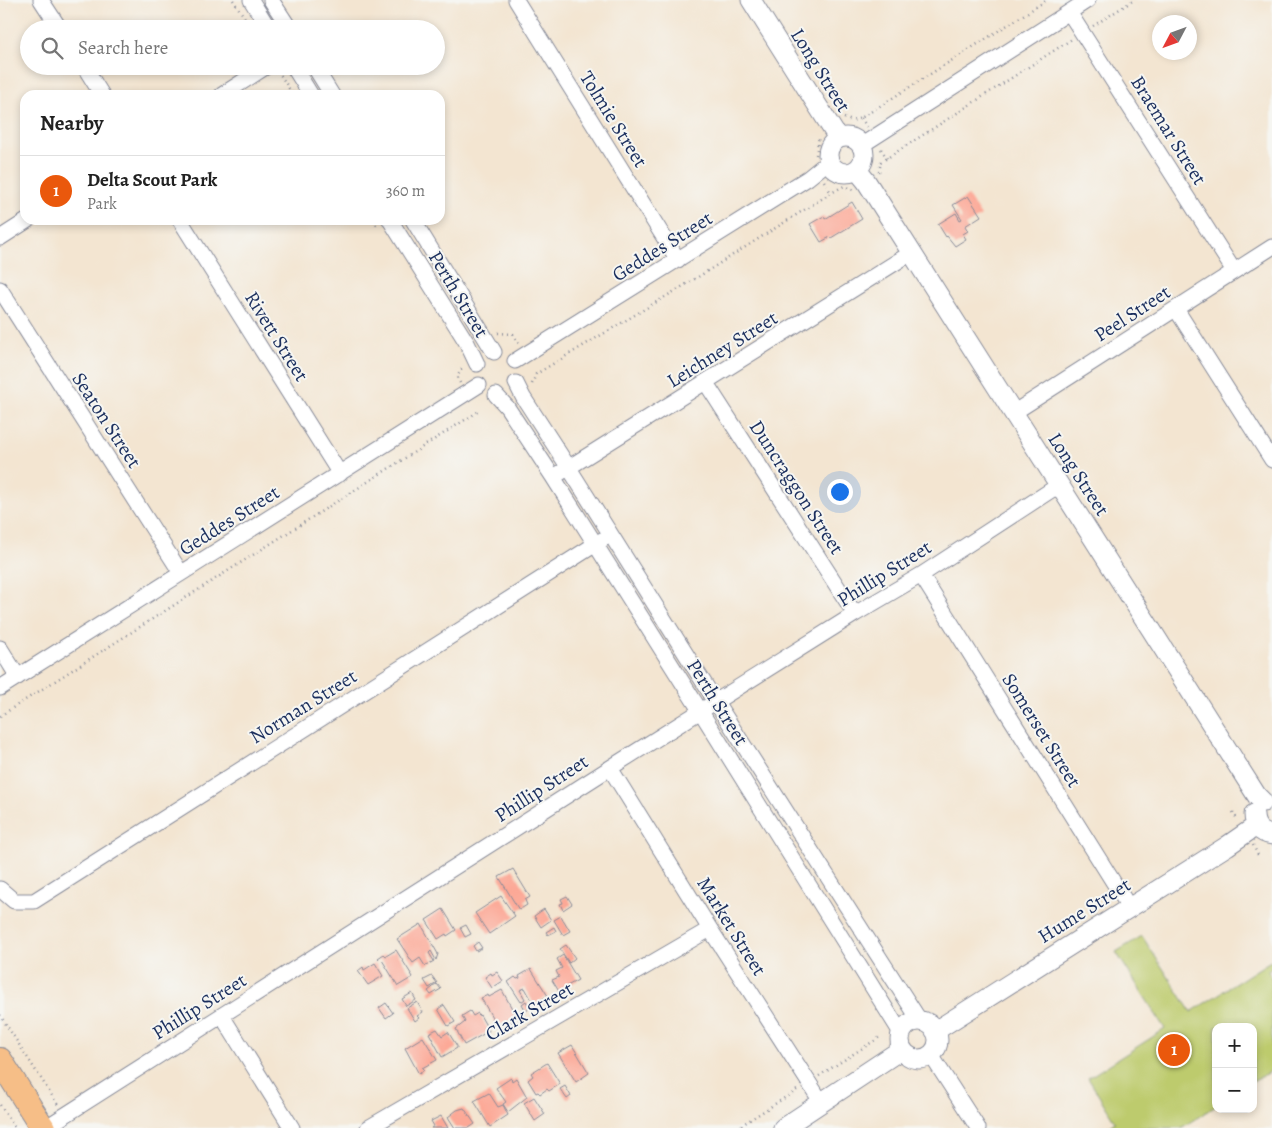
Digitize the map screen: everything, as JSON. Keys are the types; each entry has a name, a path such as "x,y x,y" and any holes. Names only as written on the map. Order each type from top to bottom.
{"highway":[{"path":"0,1060 44,1128"}],"street":[{"path":"41,0 54,20"},
{"path":"251,0 263,20"},
{"path":"271,0 284,20"},
{"name":"Tolmie Street","path":"516,0 678,260"},
{"name":"Long Street","path":"751,0 838,138"},
{"path":"862,145 1088,0"},
{"name":"Braemar Street","path":"1069,12 1234,271"},
{"path":"90,75 99,90"},
{"path":"230,90 253,75"},
{"path":"299,75 308,90"},
{"path":"320,75 329,90"},
{"path":"850,137 862,145 864,157 861,175 843,173 836,170 829,161 829,148 838,138 850,137"},
{"name":"Geddes Street","path":"515,361 808,178 829,161"},
{"name":"Long Street","path":"861,175 1257,796 1267,801"},
{"path":"0,238 20,225"},
{"name":"Rivett Street","path":"183,225 340,474"},
{"name":"Perth Street","path":"385,225 412,254 467,343 469,364"},
{"name":"Perth Street","path":"416,225 494,352"},
{"path":"412,254 428,244"},
{"name":"Peel Street","path":"1013,413 1272,246"},
{"name":"Leichney Street","path":"552,477 570,468 911,253"},
{"name":"Seaton Street","path":"0,289 181,573"},
{"path":"1176,309 1272,460"},
{"path":"494,352 504,352 515,361 519,373 520,390 496,395 472,389 475,375 469,364 486,354 494,352"},
{"name":"Duncraggon Street","path":"706,383 855,614"},
{"name":"Geddes Street","path":"0,688 472,389"},
{"name":"Perth Street","path":"520,390 716,702 927,1026"},
{"name":"Perth Street","path":"496,395 552,477 701,712 902,1041"},
{"name":"Phillip Street","path":"44,1128 610,768 855,614 921,575 1059,485"},
{"name":"Norman Street","path":"0,889 14,902 34,901 611,534"},
{"name":"Somerset Street","path":"921,575 1129,907"},
{"path":"0,648 18,677"},
{"name":"Market Street","path":"610,768 710,929 822,1103"},
{"path":"1264,830 1254,821 1256,810 1267,801"},
{"name":"Hume Street","path":"927,1026 1129,907 1226,846 1264,830"},
{"name":"Clark Street","path":"368,1128 710,929"},
{"path":"222,1016 292,1128"},
{"path":"783,1128 822,1103 902,1041 909,1024 927,1026 938,1041 931,1055 926,1058 915,1059 905,1054 902,1041"},
{"path":"931,1055 978,1128"}],"path":[{"path":"234,0 246,20"},
{"path":"862,118 1047,0"},
{"path":"520,390 529,392 536,374 690,282 831,193 844,186 854,190 861,175 879,173 882,162 1134,0"},
{"path":"281,75 290,90"},
{"path":"469,364 456,377 472,389"},
{"path":"0,716 479,411"},
{"path":"1233,812 1237,819"},
{"path":"1252,844 1258,855"},
{"path":"0,1014 58,1105"},
{"path":"737,1128 880,1037"},
{"path":"0,1105 14,1128"}],"green space":[{"path":"1142,936 1191,1012 1272,960 1272,968 1268,971 1272,978 1272,1070 1257,1079 1257,1023 1212,1023 1212,1109 1181,1128 1107,1128 1115,1122 1088,1078 1165,1029 1116,952"}],"building":[{"path":"968,196 981,216 965,226 968,231 963,234 966,239 955,246 946,237 938,224 956,213 960,220 962,219 953,205"},
{"path":"852,202 862,219 821,242 810,224 824,216 825,219"},
{"path":"513,869 530,897 525,900 527,905 519,910 499,877"},
{"path":"501,896 515,916 489,934 475,913"},
{"path":"567,896 572,904 563,910 560,904 563,903 561,899"},
{"path":"443,909 456,930 438,939 426,920"},
{"path":"544,909 551,920 541,927 534,916"},
{"path":"561,916 570,931 563,935 554,920"},
{"path":"421,924 438,954 436,960 431,951 429,953 434,961 425,966 420,958 413,963 397,939"},
{"path":"466,925 471,934 465,937 460,928"},
{"path":"554,927 556,931 548,935 546,932"},
{"path":"478,942 482,948 476,951 473,946"},
{"path":"566,945 575,958 569,963 560,949"},
{"path":"396,950 413,977 398,986 382,960 378,958"},
{"path":"563,955 578,980 567,986 568,989 560,993 552,980 559,977 556,971 562,968 557,959"},
{"path":"375,963 383,976 368,985 358,971 363,967 364,970"},
{"path":"531,969 548,996 534,1004 525,988 520,990 525,999 521,1002 508,982 515,977 517,979 520,978 519,976"},
{"path":"497,972 503,981 492,988 485,977"},
{"path":"432,976 437,983 429,988 424,980"},
{"path":"437,984 441,989 431,995 428,991"},
{"path":"502,990 516,1016 510,1019 512,1022 504,1026 502,1023 497,1026 481,998 488,995 489,997"},
{"path":"412,993 416,1000 406,1006 402,999"},
{"path":"526,1001 530,1008 526,1011 522,1004"},
{"path":"417,1002 423,1012 417,1016 419,1018 415,1021 407,1008"},
{"path":"386,1003 393,1013 386,1018 379,1008"},
{"path":"444,1005 455,1022 448,1026 438,1009"},
{"path":"470,1011 473,1016 478,1013 480,1015 489,1031 464,1045 456,1029 465,1022 462,1016"},
{"path":"437,1029 442,1036 448,1032 457,1046 457,1048 442,1057 429,1033"},
{"path":"423,1037 437,1060 422,1068 424,1070 419,1074 405,1048"},
{"path":"572,1045 589,1073 576,1082 558,1053"},
{"path":"547,1063 560,1084 549,1091 547,1089 540,1094 536,1093 528,1080 533,1076 531,1073"},
{"path":"511,1078 512,1081 516,1078 527,1097 508,1112 503,1104 506,1102 496,1088"},
{"path":"565,1086 571,1096 567,1099 560,1089"},
{"path":"489,1093 498,1107 503,1105 508,1115 490,1127 474,1101"},
{"path":"534,1097 545,1114 535,1121 524,1103"},
{"path":"464,1108 475,1124 469,1128 455,1128 448,1117 457,1110"},
{"path":"441,1116 448,1128 431,1128 434,1126 431,1121"}],"place":[{"name":"Delta Scout Park","path":"1174,1050"}]}
